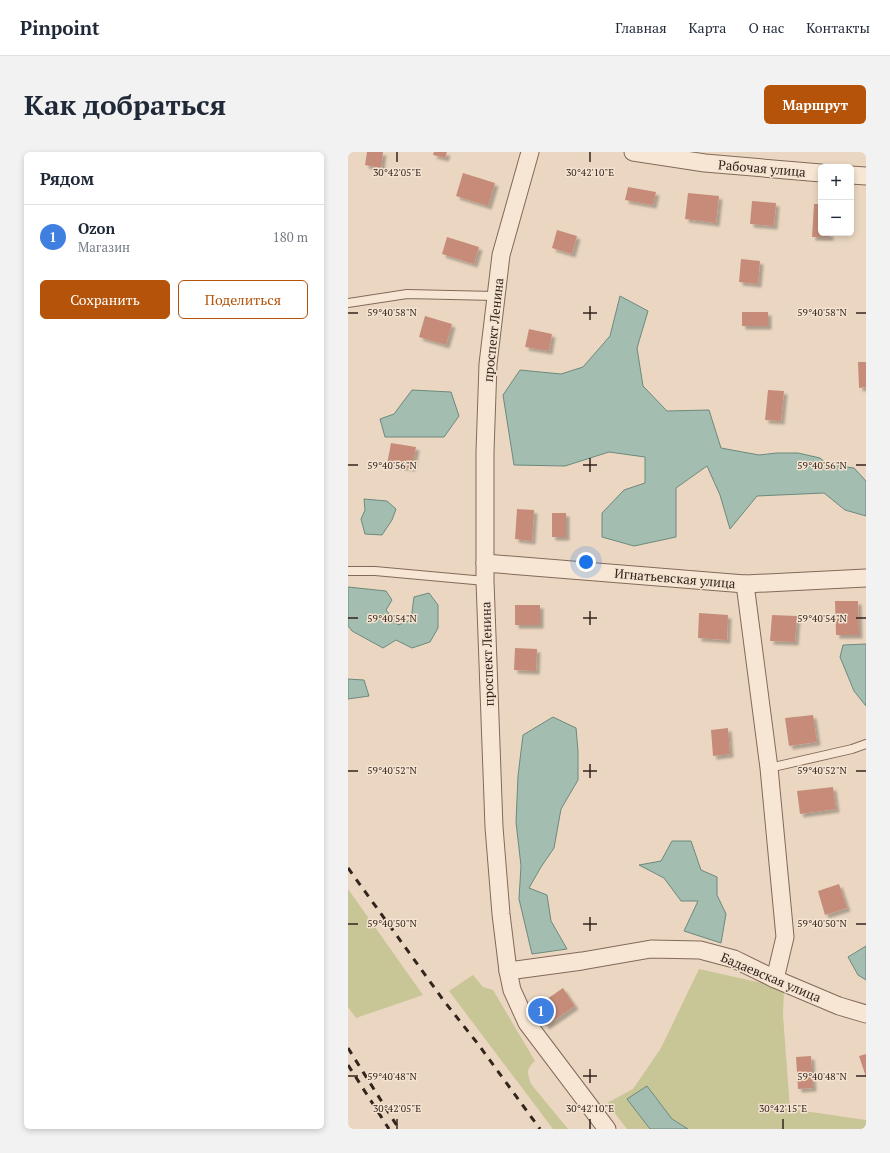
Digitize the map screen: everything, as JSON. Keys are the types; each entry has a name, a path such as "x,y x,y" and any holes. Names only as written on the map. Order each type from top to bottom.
{"street":[{"name":"проспект Ленина","path":"530,152 501,255 488,364 484,581 494,827 501,914 508,971 512,990 527,1024 607,1129"},
{"name":"Рабочая улица","path":"633,152 705,163 818,173"},
{"path":"854,175 866,176"},
{"name":"Игнатьевская улица","path":"485,562 745,584 866,578"},
{"path":"745,584 769,768 785,937 775,979"},
{"name":"Бадаевская улица","path":"508,971 582,961 651,949 700,950 734,959 775,979 839,1006 866,1014"}],"lane":[{"path":"348,303 407,294 495,296"},
{"path":"348,572 375,570 484,581"},
{"path":"769,768 852,749 866,744"}],"shaded area":[{"path":"620,296 648,311 637,348 643,386 667,411 709,410 721,448 759,455 798,453 820,458 827,464 854,468 866,481 866,516 845,510 824,493 757,496 730,529 720,495 707,466 676,488 676,537 634,546 602,537 602,513 624,490 645,483 645,457 609,452 565,466 514,465 503,395 520,370 561,374 583,367 610,336"},
{"path":"412,390 451,392 459,416 444,437 385,437 380,419 394,414"},
{"path":"364,499 387,501 396,509 392,520 382,535 365,534 361,519 365,510"},
{"path":"348,587 386,591 392,600 386,610 398,625 411,620 414,597 429,593 438,605 438,628 430,642 412,648 396,640 383,648 352,631 348,626"},
{"path":"866,644 866,706 854,691 840,657 843,645"},
{"path":"348,679 364,680 369,696 348,699"},
{"path":"553,717 576,728 578,780 561,809 554,848 529,888 547,895 551,921 567,949 532,954 519,899 521,866 516,822 518,776 523,735"},
{"path":"672,841 691,841 701,870 717,877 717,895 726,914 721,943 684,931 698,901 681,901 664,878 639,865 661,861"},
{"path":"348,889 423,995 356,1018 348,1007"},
{"path":"866,946 866,980 858,975 848,957"},
{"path":"699,969 784,988 783,1015 790,1109 866,1120 866,1129 688,1129 672,1119 647,1087 628,1099 650,1129 627,1129 607,1103 633,1089 661,1048"},
{"path":"473,975 483,987 493,990 535,1061 530,1066 528,1071 531,1084 568,1129 553,1129 449,991"},
{"path":"647,1086 672,1119 688,1129 650,1129 627,1099"}],"building":[{"path":"367,152 383,152 381,168 365,165"},
{"path":"434,152 447,152 445,158 433,155"},
{"path":"463,173 495,183 488,206 456,196"},
{"path":"628,187 656,192 653,205 625,200"},
{"path":"688,193 719,196 716,223 685,219"},
{"path":"752,201 776,203 774,226 750,224"},
{"path":"814,204 818,204 818,236 830,237 812,237"},
{"path":"557,230 577,236 572,254 552,248"},
{"path":"447,237 479,247 474,264 442,254"},
{"path":"741,259 760,261 758,284 739,282"},
{"path":"742,312 768,312 768,326 742,326"},
{"path":"425,316 452,324 446,345 419,337"},
{"path":"529,329 552,334 549,351 525,347"},
{"path":"858,362 866,362 866,387 859,388"},
{"path":"768,390 784,391 781,421 765,420"},
{"path":"391,443 416,447 412,468 387,464"},
{"path":"517,509 534,510 532,541 515,539"},
{"path":"552,513 566,513 566,537 552,537"},
{"path":"835,601 858,601 859,635 836,635"},
{"path":"515,605 540,605 540,625 515,625"},
{"path":"699,613 728,615 727,640 698,638"},
{"path":"772,615 797,616 795,642 770,641"},
{"path":"515,648 537,649 536,671 514,670"},
{"path":"813,715 817,742 789,746 785,718"},
{"path":"728,728 730,754 713,756 711,730"},
{"path":"833,787 836,809 800,814 797,791"},
{"path":"839,884 847,908 825,915 818,891"},
{"path":"563,988 575,1006 546,1026 534,1008"},
{"path":"866,1054 866,1077 859,1056"},
{"path":"811,1056 813,1088 798,1089 796,1057"}],"railway":[{"path":"348,868 444,1001 478,1044 540,1129"},
{"path":"348,1048 399,1129"},
{"path":"348,1065 389,1129"}],"place":[{"name":"Ozon","path":"541,1011"}]}
